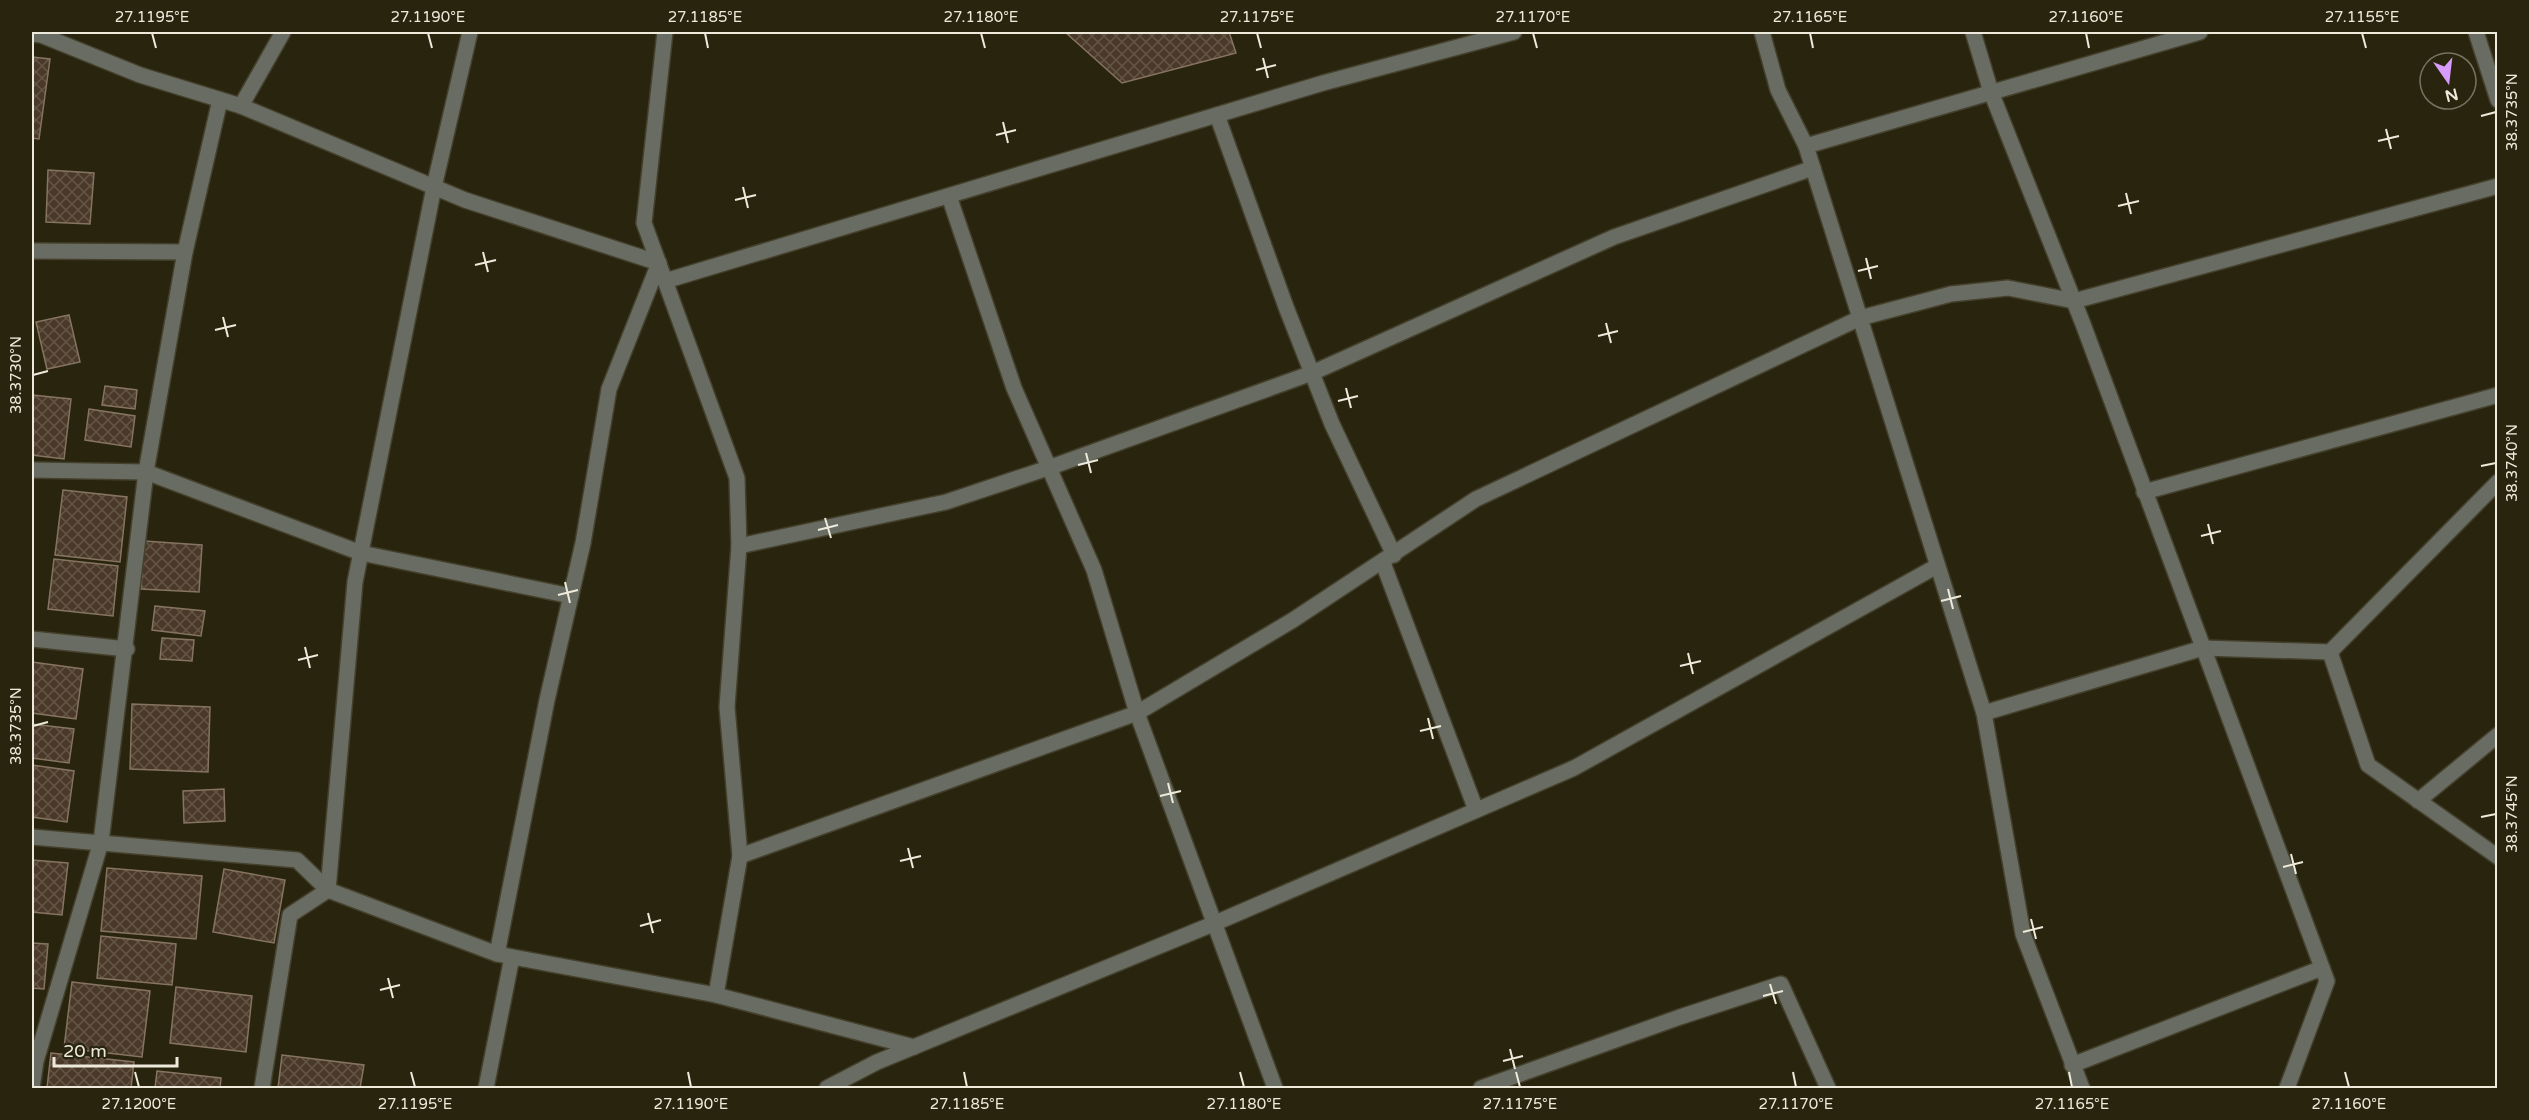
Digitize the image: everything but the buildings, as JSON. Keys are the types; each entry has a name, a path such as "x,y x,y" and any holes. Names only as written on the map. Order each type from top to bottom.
{"street":[{"path":"241,106 283,32"},
{"path":"328,890 356,582 434,187 470,32"},
{"path":"666,32 644,224 737,478 739,546 727,707 740,856 716,995"},
{"path":"665,281 1323,83 1514,32"},
{"path":"1761,32 1778,90 1806,146 1984,713 2023,934 2082,1089"},
{"path":"1974,32 1991,92 2074,301 2327,981 2287,1089"},
{"path":"1806,146 2200,32"},
{"path":"2476,32 2498,100"},
{"path":"32,34 41,35 140,75 241,106 465,200 659,263"},
{"path":"32,1089 34,1060 101,842 127,649 146,472 185,252 220,100"},
{"path":"1217,115 1312,373 1388,559 1476,810"},
{"path":"739,546 946,502 1051,467 1312,373 1614,237 1813,168"},
{"path":"740,856 1137,713 1293,620 1476,500 1860,318 1952,294 2008,288 2074,301 2498,186"},
{"path":"949,196 1014,388 1051,467 1094,570 1137,713 1275,1089"},
{"path":"32,251 185,252"},
{"path":"486,1089 505,956 547,700 583,543 609,389 659,263"},
{"path":"2144,492 2498,395"},
{"path":"32,470 146,472 361,553 570,596"},
{"path":"1984,713 2203,648 2330,652 2498,482"},
{"path":"827,1089 877,1062 1213,924 1574,768 1937,566"},
{"path":"32,639 127,649"},
{"path":"2330,652 2368,765 2498,857"},
{"path":"2418,801 2498,735"},
{"path":"32,837 297,860 328,890 505,956 716,995 914,1047"},
{"path":"262,1089 290,915 328,890"},
{"path":"2072,1065 2322,968"},
{"path":"1481,1089 1680,1017 1781,984 1828,1089"}]}
